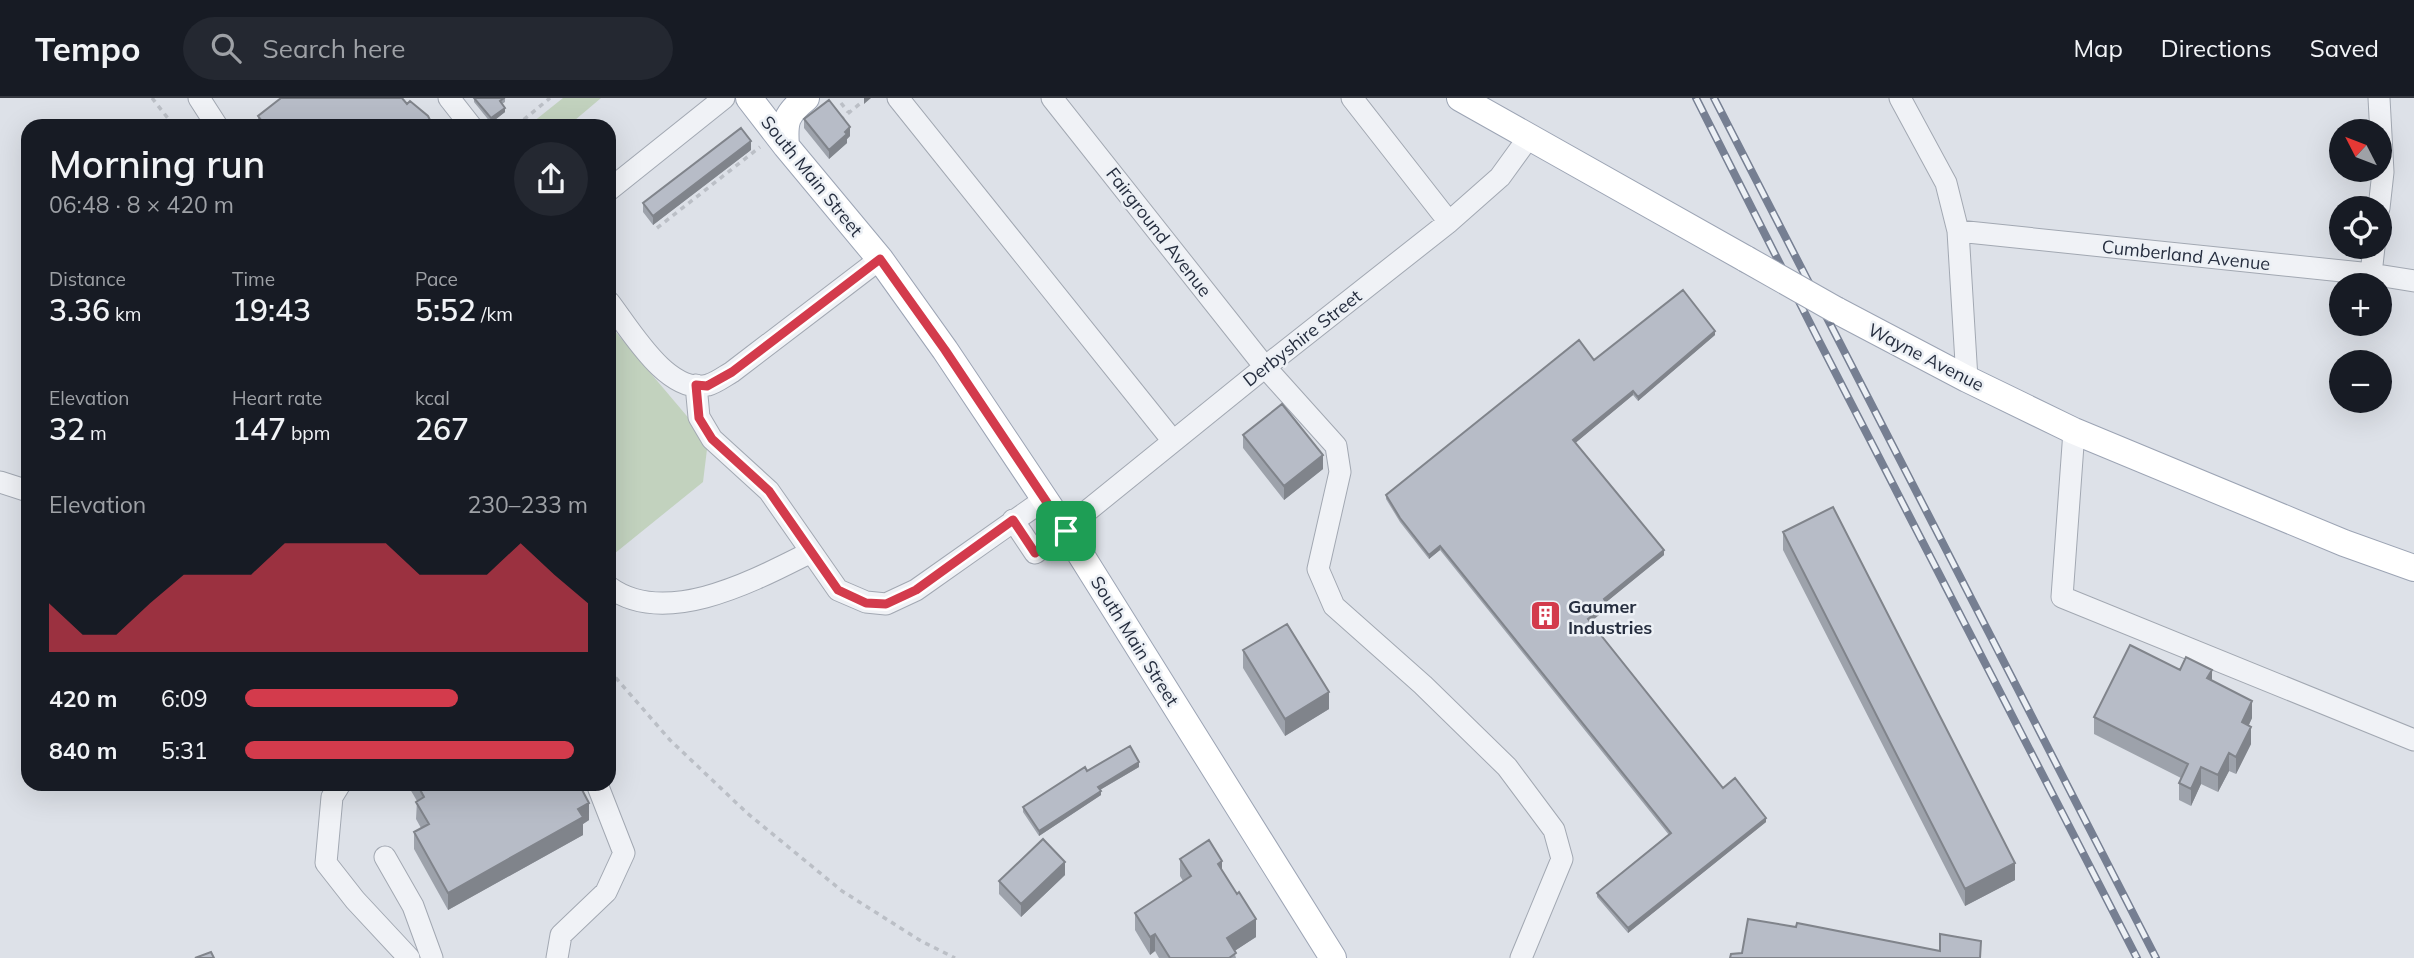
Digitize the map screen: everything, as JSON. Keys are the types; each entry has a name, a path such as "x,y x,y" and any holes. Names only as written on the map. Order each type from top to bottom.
{"main road":[{"name":"Wayne Avenue","path":"1460,98 1836,310 1967,379 2074,431 2344,543 2414,568"},
{"path":"753,104 773,113 799,103"},
{"path":"775,145 799,103"},
{"name":"South Main Street","path":"753,104 775,145 880,259 945,350 1066,531 1333,958"}],"street":[{"path":"198,98 212,119"},
{"path":"449,98 466,119"},
{"path":"616,183 696,106 724,98"},
{"path":"898,98 1173,441"},
{"name":"Fairground Avenue","path":"1052,98 1265,367 1336,446 1340,472 1318,569 1334,606 1423,685 1507,767 1554,830 1562,859 1521,958"},
{"path":"1352,98 1449,222"},
{"path":"1900,98 1946,183 1958,231 1967,379"},
{"path":"2379,98 2383,172 2380,196"},
{"name":"Derbyshire Street","path":"1013,520 1035,553 1066,531 1173,441 1449,222 1500,177 1529,136"},
{"name":"Cumberland Avenue","path":"1958,231 2361,273"},
{"path":"616,311 664,372 683,384 707,386 732,372 880,259"},
{"name":"Cumberland Avenue","path":"2392,277 2414,281"},
{"path":"696,385 699,418 712,439 769,491 838,590 866,603 886,604 916,590 1045,499"},
{"path":"2074,431 2062,597 2414,740"},
{"path":"0,482 21,489"},
{"path":"616,591 652,604 690,600 724,591 765,575 811,552"},
{"path":"336,791 332,797 326,863 355,900 410,958"},
{"path":"558,958 561,935 606,892 624,853 600,791"},
{"path":"385,857 413,906 432,958"}],"path":[{"path":"152,98 168,119"},
{"path":"524,119 550,98"},
{"path":"838,121 862,102"},
{"path":"841,103 848,113"},
{"path":"657,228 775,145"},
{"path":"616,678 670,740 747,813 842,891 921,941 955,958"}],"green space":[{"path":"563,98 601,98 576,119 537,119"},
{"path":"616,332 708,441 703,482 616,552"}],"building":[{"path":"281,98 402,98 407,104 410,101 430,119 260,119 258,116"},
{"path":"474,98 504,98 500,101 505,108 491,118"},
{"path":"829,100 850,127 845,132 847,134 829,150 804,119"},
{"path":"741,128 751,141 653,216 643,203"},
{"name":"Gaumer Industries","path":"1683,290 1715,331 1638,397 1633,391 1573,440 1664,550 1604,599 1607,604 1588,619 1723,788 1735,778 1766,818 1628,928 1597,893 1671,833 1440,546 1429,555 1386,495 1579,340 1594,360"},
{"path":"1282,404 1323,455 1284,486 1243,435"},
{"path":"1833,507 2015,863 1965,889 1783,532"},
{"path":"1287,624 1329,692 1285,719 1243,650"},
{"path":"2130,645 2180,670 2186,657 2212,670 2207,678 2252,701 2242,722 2251,727 2236,757 2229,753 2218,775 2201,767 2191,789 2179,783 2188,764 2094,717"},
{"path":"1130,746 1139,762 1098,787 1101,791 1039,831 1023,807 1085,767 1087,771"},
{"path":"421,791 583,791 589,803 578,809 583,817 448,893 414,832 429,824 416,802 424,797"},
{"path":"1043,839 1065,862 1021,904 999,881"},
{"path":"1209,840 1222,861 1218,864 1256,919 1227,938 1236,953 1229,958 1170,958 1155,934 1150,937 1135,913 1191,876 1180,859"},
{"path":"1748,919 1796,927 1797,923 1940,951 1940,934 1981,941 1980,958 1730,958 1731,954 1742,953"},
{"path":"211,952 214,958 195,958"}],"railway":[{"path":"1696,98 2137,958"},
{"path":"1714,98 2156,958"}],"place":[{"name":"Gaumer Industries","path":"1545,616"}],"route":[{"path":"880,259 945,350 1066,531 1035,553 1013,520 916,590 886,604 866,603 838,590 769,491 712,439 699,418 696,385 707,386 732,372 880,259"}]}
